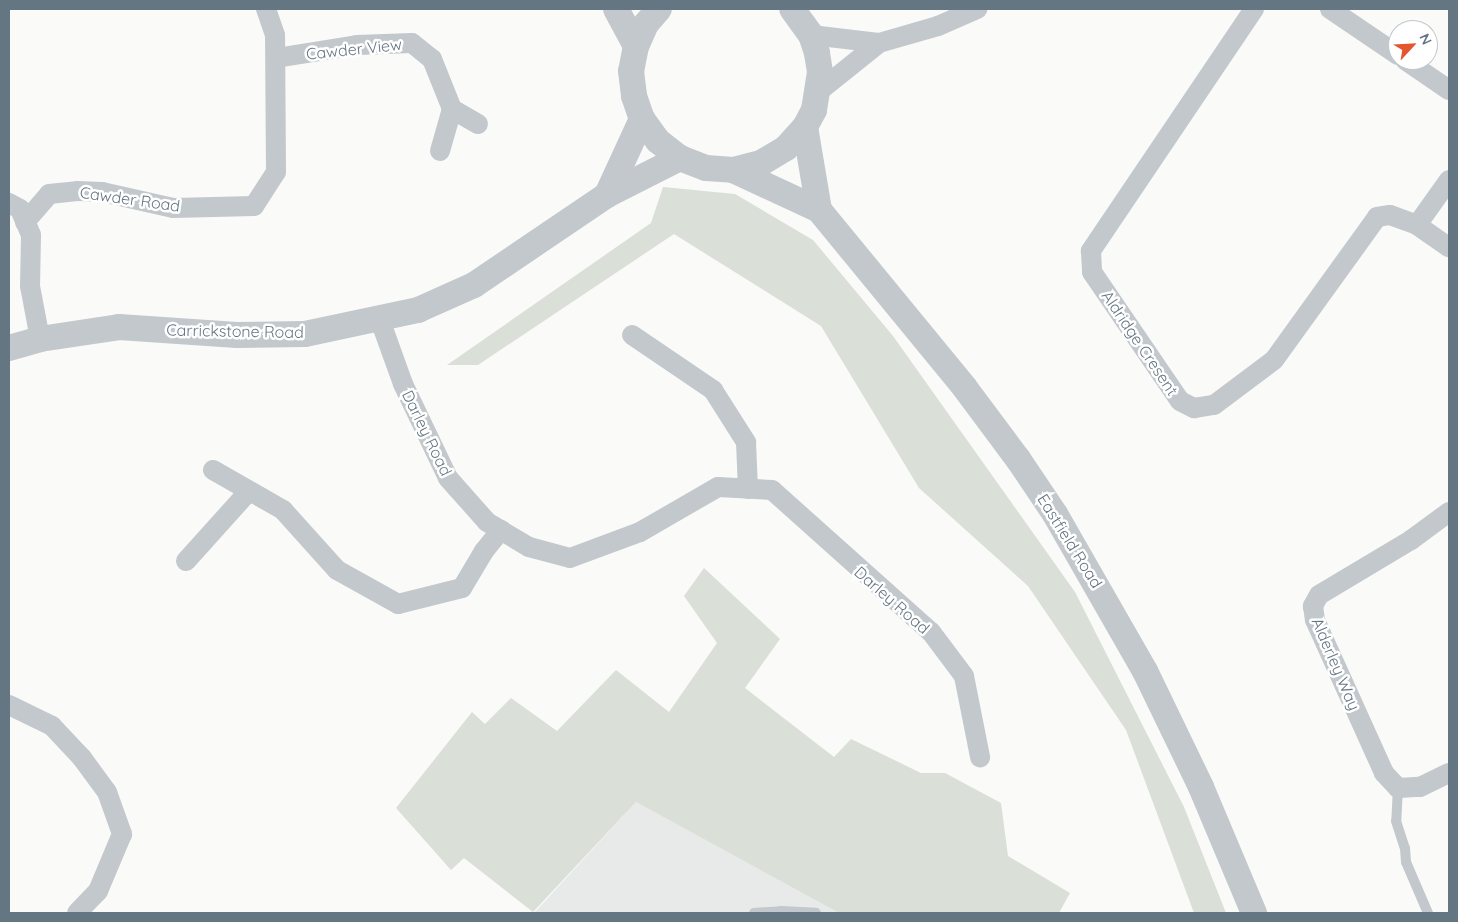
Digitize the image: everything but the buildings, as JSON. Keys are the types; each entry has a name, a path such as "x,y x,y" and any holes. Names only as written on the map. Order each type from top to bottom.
{"street":[{"name":"Cawder Road","path":"25,222 49,194 77,191 102,192 174,208 254,206 276,172 275,35 266,9"},
{"path":"616,9 636,46"},
{"path":"659,9 646,24 636,46 631,71 634,96 642,119 658,141 680,158 706,168 733,170 761,163 786,148 805,127 818,92 820,72 811,34 792,9"},
{"path":"818,92 879,43 938,26 977,9"},
{"name":"Aldridge Cresent","path":"1254,9 1090,251 1092,272 1180,401 1194,408 1214,405 1274,360 1377,217 1390,214 1417,225 1449,247"},
{"path":"1330,9 1388,48"},
{"path":"811,34 879,43"},
{"name":"Cawder View","path":"276,58 357,45 412,42 432,59 452,109"},
{"path":"1420,70 1449,90"},
{"path":"440,151 452,109 478,124"},
{"path":"607,195 642,119"},
{"name":"Eastfield Road","path":"805,127 819,210"},
{"name":"Carrickstone Road","path":"9,348 40,339 119,327 237,334 305,334 380,320 418,310 474,285 607,195 680,158"},
{"name":"Eastfield Road","path":"733,170 819,210 965,388 1060,522 1107,602 1169,718 1254,913"},
{"path":"1417,225 1449,180"},
{"path":"9,203 20,209 31,235 30,286 40,339"},
{"name":"Darley Road","path":"380,320 403,384 448,478 487,522 530,547 570,558 640,532 718,487 772,490 832,548 931,632 964,676 980,757"},
{"path":"632,335 713,390 746,442 748,489"},
{"path":"213,470 282,510 337,570 398,604 462,588 484,552 501,530"},
{"path":"186,561 248,491"},
{"name":"Alderley Way","path":"1398,788 1384,773 1315,620 1313,606 1319,595 1411,540 1449,512"},
{"path":"9,705 52,726 82,758 107,792 122,834 98,891 77,913"},
{"path":"1398,788 1420,787 1449,773"}],"lane":[{"path":"1398,788 1396,821 1405,848 1406,862 1428,913"},
{"path":"754,913 816,913"}],"shaded area":[{"path":"663,187 735,194 813,240 893,336 1075,592 1184,807 1226,913 1194,913 1126,730 1028,586 919,488 821,326 674,234 478,365 447,365 651,223"},
{"path":"704,568 780,639 745,688 834,757 851,739 921,773 945,773 1001,803 1008,856 1070,893 1059,913 839,913 636,802 533,912 464,858 451,870 396,808 472,712 485,724 511,698 557,731 616,670 669,712 717,643 684,596"},
{"path":"636,802 839,913 534,913"}]}
